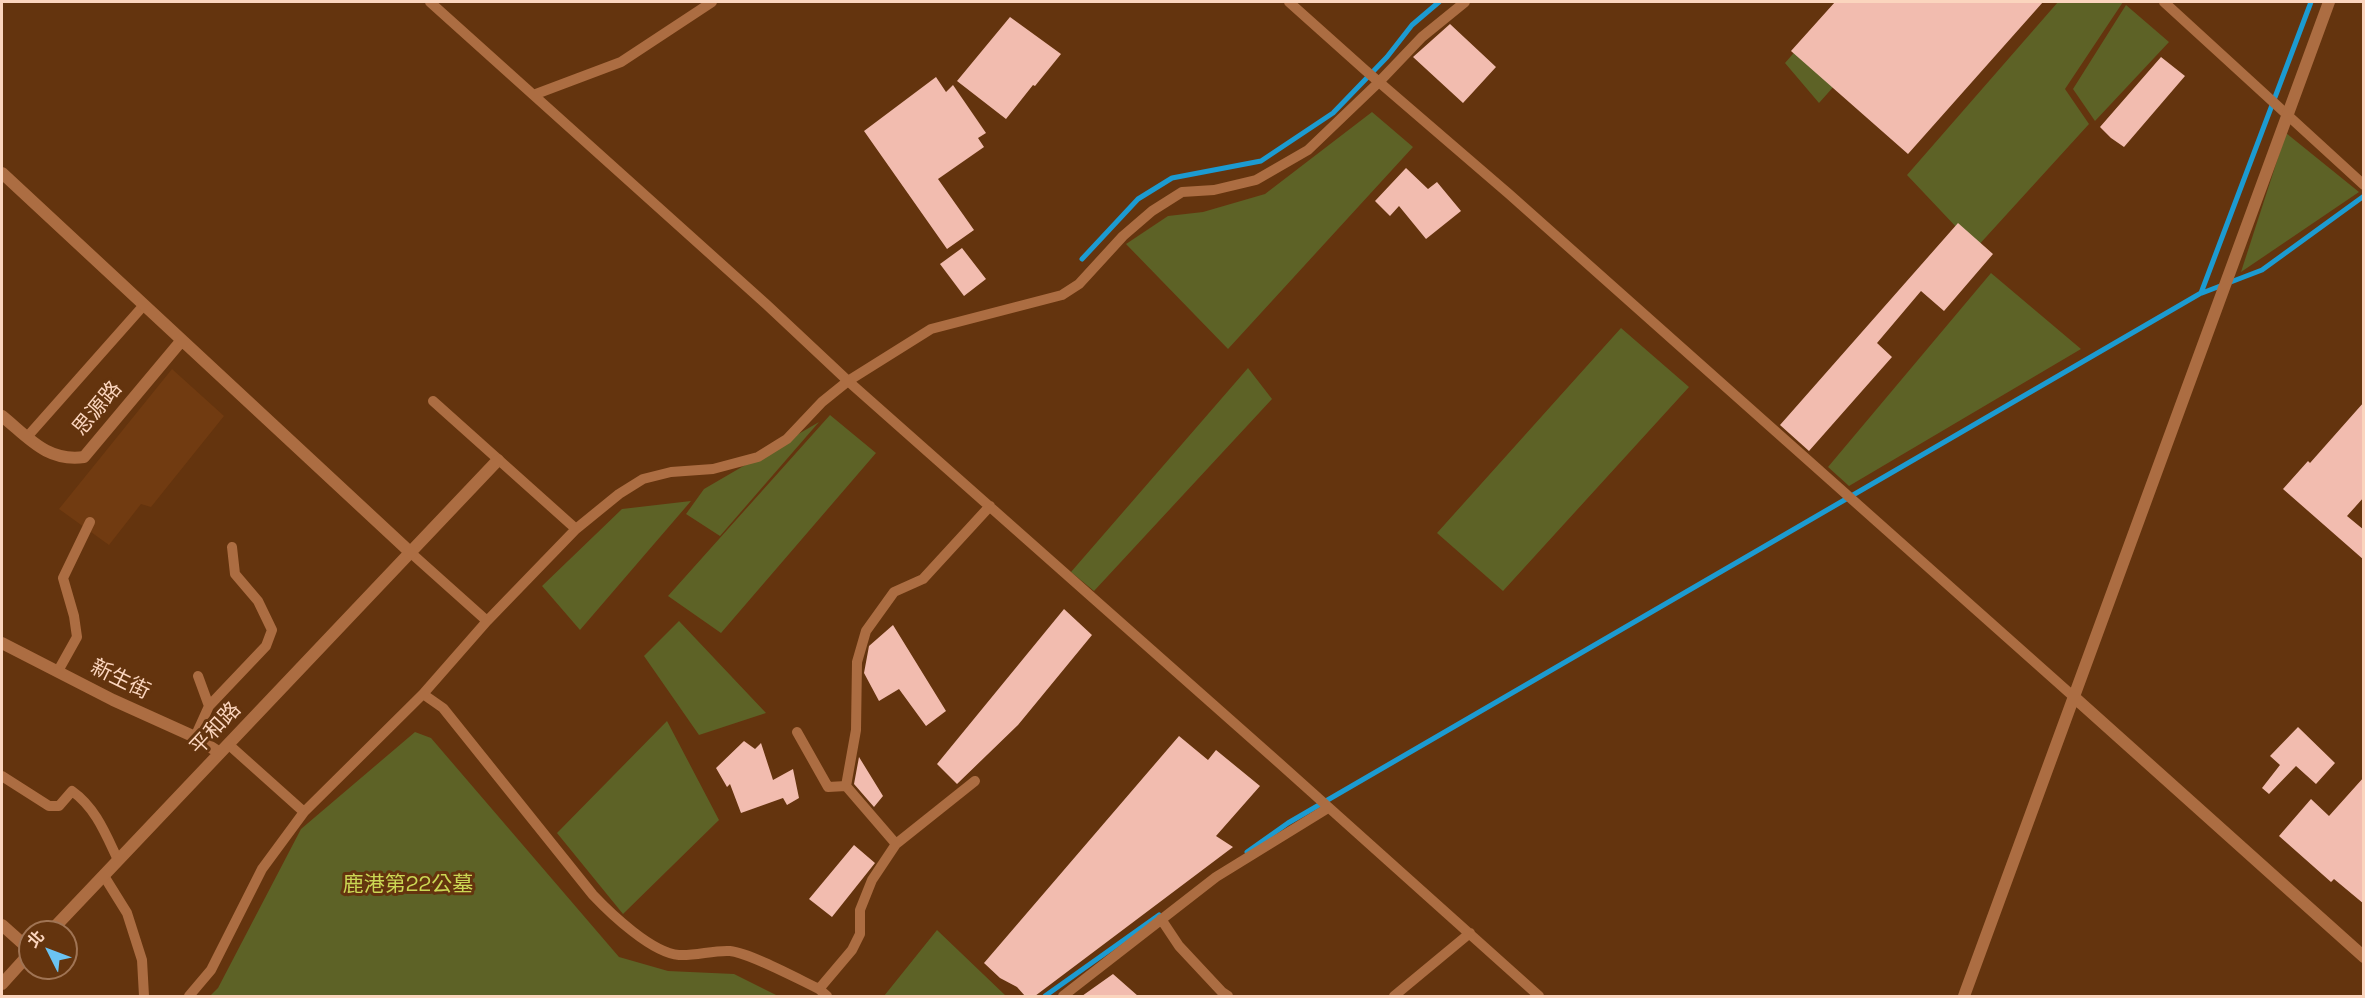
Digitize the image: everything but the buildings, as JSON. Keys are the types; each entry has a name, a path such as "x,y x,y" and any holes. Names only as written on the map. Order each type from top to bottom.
{"street":[{"path":"1964,996 2074,697 2283,111 2329,2"},
{"path":"2,173 411,553"},
{"name":"思源路","path":"2,416 48,454 68,459 84,456 182,340"},
{"name":"平和路","path":"62,920 498,460"},
{"name":"新生街","path":"2,643 113,700 224,749"},
{"path":"2074,697 2364,957"},
{"path":"2,925 18,940"},
{"path":"2,984 18,966"}],"lane":[{"path":"430,2 536,94 848,381 1539,996"},
{"path":"536,94 621,62 712,2"},
{"path":"1289,2 1509,194 2074,697"},
{"path":"189,996 211,970 262,869 304,812 423,694 487,621 576,529 619,494 642,479 672,472 713,469 758,457 787,439 822,402 848,381 931,329 1062,295 1079,284 1123,236 1152,211 1182,192 1214,190 1256,180 1308,150 1422,37 1465,2"},
{"path":"2164,2 2364,185"},
{"path":"27,437 144,305"},
{"path":"433,401 576,529"},
{"path":"846,786 856,730 857,662 866,631 894,592 923,579 990,506"},
{"path":"58,670 77,637 74,616 63,578 90,522"},
{"path":"195,737 209,706 266,646 272,630 258,601 235,574 232,547"},
{"path":"411,553 487,621"},
{"path":"198,676 209,706"},
{"path":"423,694 443,708 593,895 612,915 645,941 677,955 730,951 751,958 823,993 860,934 860,910 872,880 896,844 975,781"},
{"path":"797,732 828,787 846,786"},
{"path":"224,749 304,812"},
{"path":"2,776 49,806 59,806 72,791 93,811 118,860"},
{"path":"846,786 896,844"},
{"path":"1063,996 1225,871 1328,808"},
{"path":"104,876 127,913 142,960 144,996"},
{"path":"1161,919 1179,946 1228,996"},
{"path":"1394,996 1470,933"}],"shaded area":[{"path":"172,369 224,416 151,507 141,504 109,545 59,509"}],"green space":[{"path":"1838,2 1909,2 1819,103 1785,63"},
{"path":"2058,2 2123,2 2065,89 2089,124 1976,248 1907,175"},
{"path":"2126,5 2169,42 2095,121 2073,89"},
{"path":"1372,112 1413,147 1228,349 1126,244 1168,216 1203,212 1265,194"},
{"path":"2286,133 2359,192 2241,272"},
{"path":"1991,273 2081,349 1849,486 1828,467"},
{"path":"1621,328 1689,387 1503,591 1437,533"},
{"path":"1248,368 1272,399 1094,591 1071,572"},
{"path":"830,415 876,453 721,633 668,596"},
{"path":"819,422 720,536 686,514 704,489"},
{"path":"691,501 580,630 542,586 622,509"},
{"path":"679,621 766,713 699,735 644,656"},
{"path":"667,721 719,820 623,914 557,833"},
{"name":"鹿港第22公墓","path":"415,732 431,738 619,957 668,971 734,974 778,996 210,996 218,988 301,829"},
{"path":"937,930 1006,996 884,996"}],"waterway":[{"path":"1082,259 1138,199 1172,178 1261,161 1333,113 1387,57 1412,25 1439,2"},
{"path":"1247,852 1288,823 2201,293 2311,2"},
{"path":"2202,293 2262,270 2364,196"},
{"path":"1045,996 1159,915"}]}
